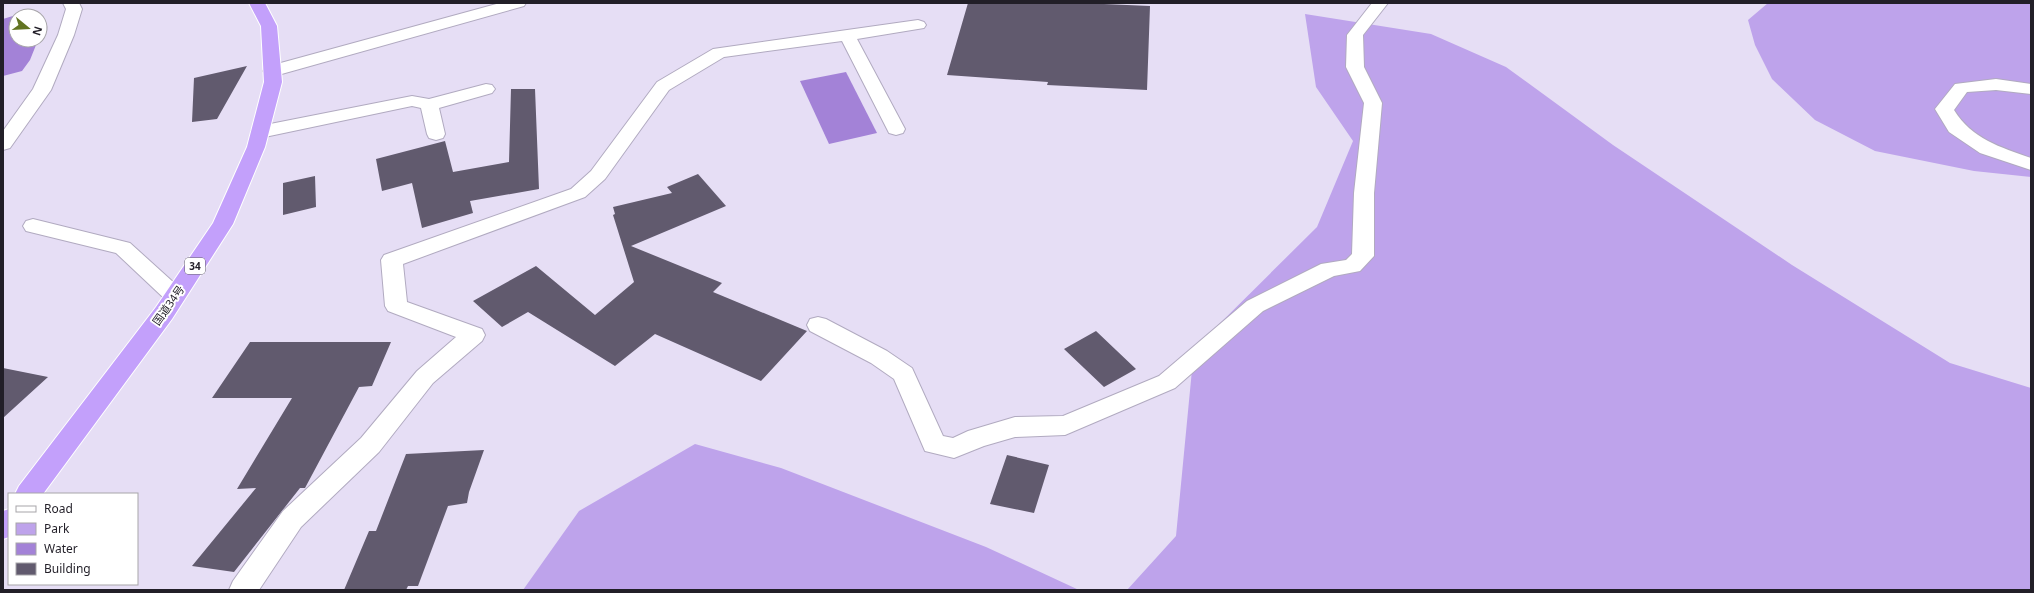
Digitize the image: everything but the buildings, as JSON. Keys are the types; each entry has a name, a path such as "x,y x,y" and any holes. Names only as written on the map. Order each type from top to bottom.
{"highway":[{"name":"国道34号","path":"29,493 175,296 223,224 256,147 273,82 269,26 257,3"}],"street":[{"path":"3,144 42,90 66,35 74,9 71,3"},
{"path":"272,71 518,3"},
{"path":"818,325 879,357 904,374 934,444 954,448 977,438 1015,427 1065,425 1167,382 1255,306 1329,269 1352,266 1363,256 1364,193 1373,103 1355,67 1355,34 1380,3"},
{"path":"243,590 292,519 370,445 424,377 474,335 396,306 392,260 496,224 578,193 598,175 663,86 718,54 918,25"},
{"path":"847,35 896,129"},
{"path":"2031,89 1998,84 1977,84 1961,88 1954,99 1944,109 1956,128 1987,150 2031,164"},
{"path":"260,132 412,101 429,104 486,89"},
{"path":"429,104 436,134"},
{"path":"33,226 123,248 175,296"}],"green space":[{"path":"1768,3 2031,3 2031,177 1974,171 1875,151 1815,120 1772,79 1755,45 1748,20"},
{"path":"1305,14 1431,34 1506,67 1613,145 1792,265 1950,363 2031,388 2031,590 1127,590 1176,536 1194,349 1317,227 1353,141 1316,87"},
{"path":"695,444 781,468 986,547 1079,590 523,590 579,511"}],"water":[{"path":"846,72 877,133 829,144 800,81"}],"waterway":[{"path":"3,60 8,48"}]}
